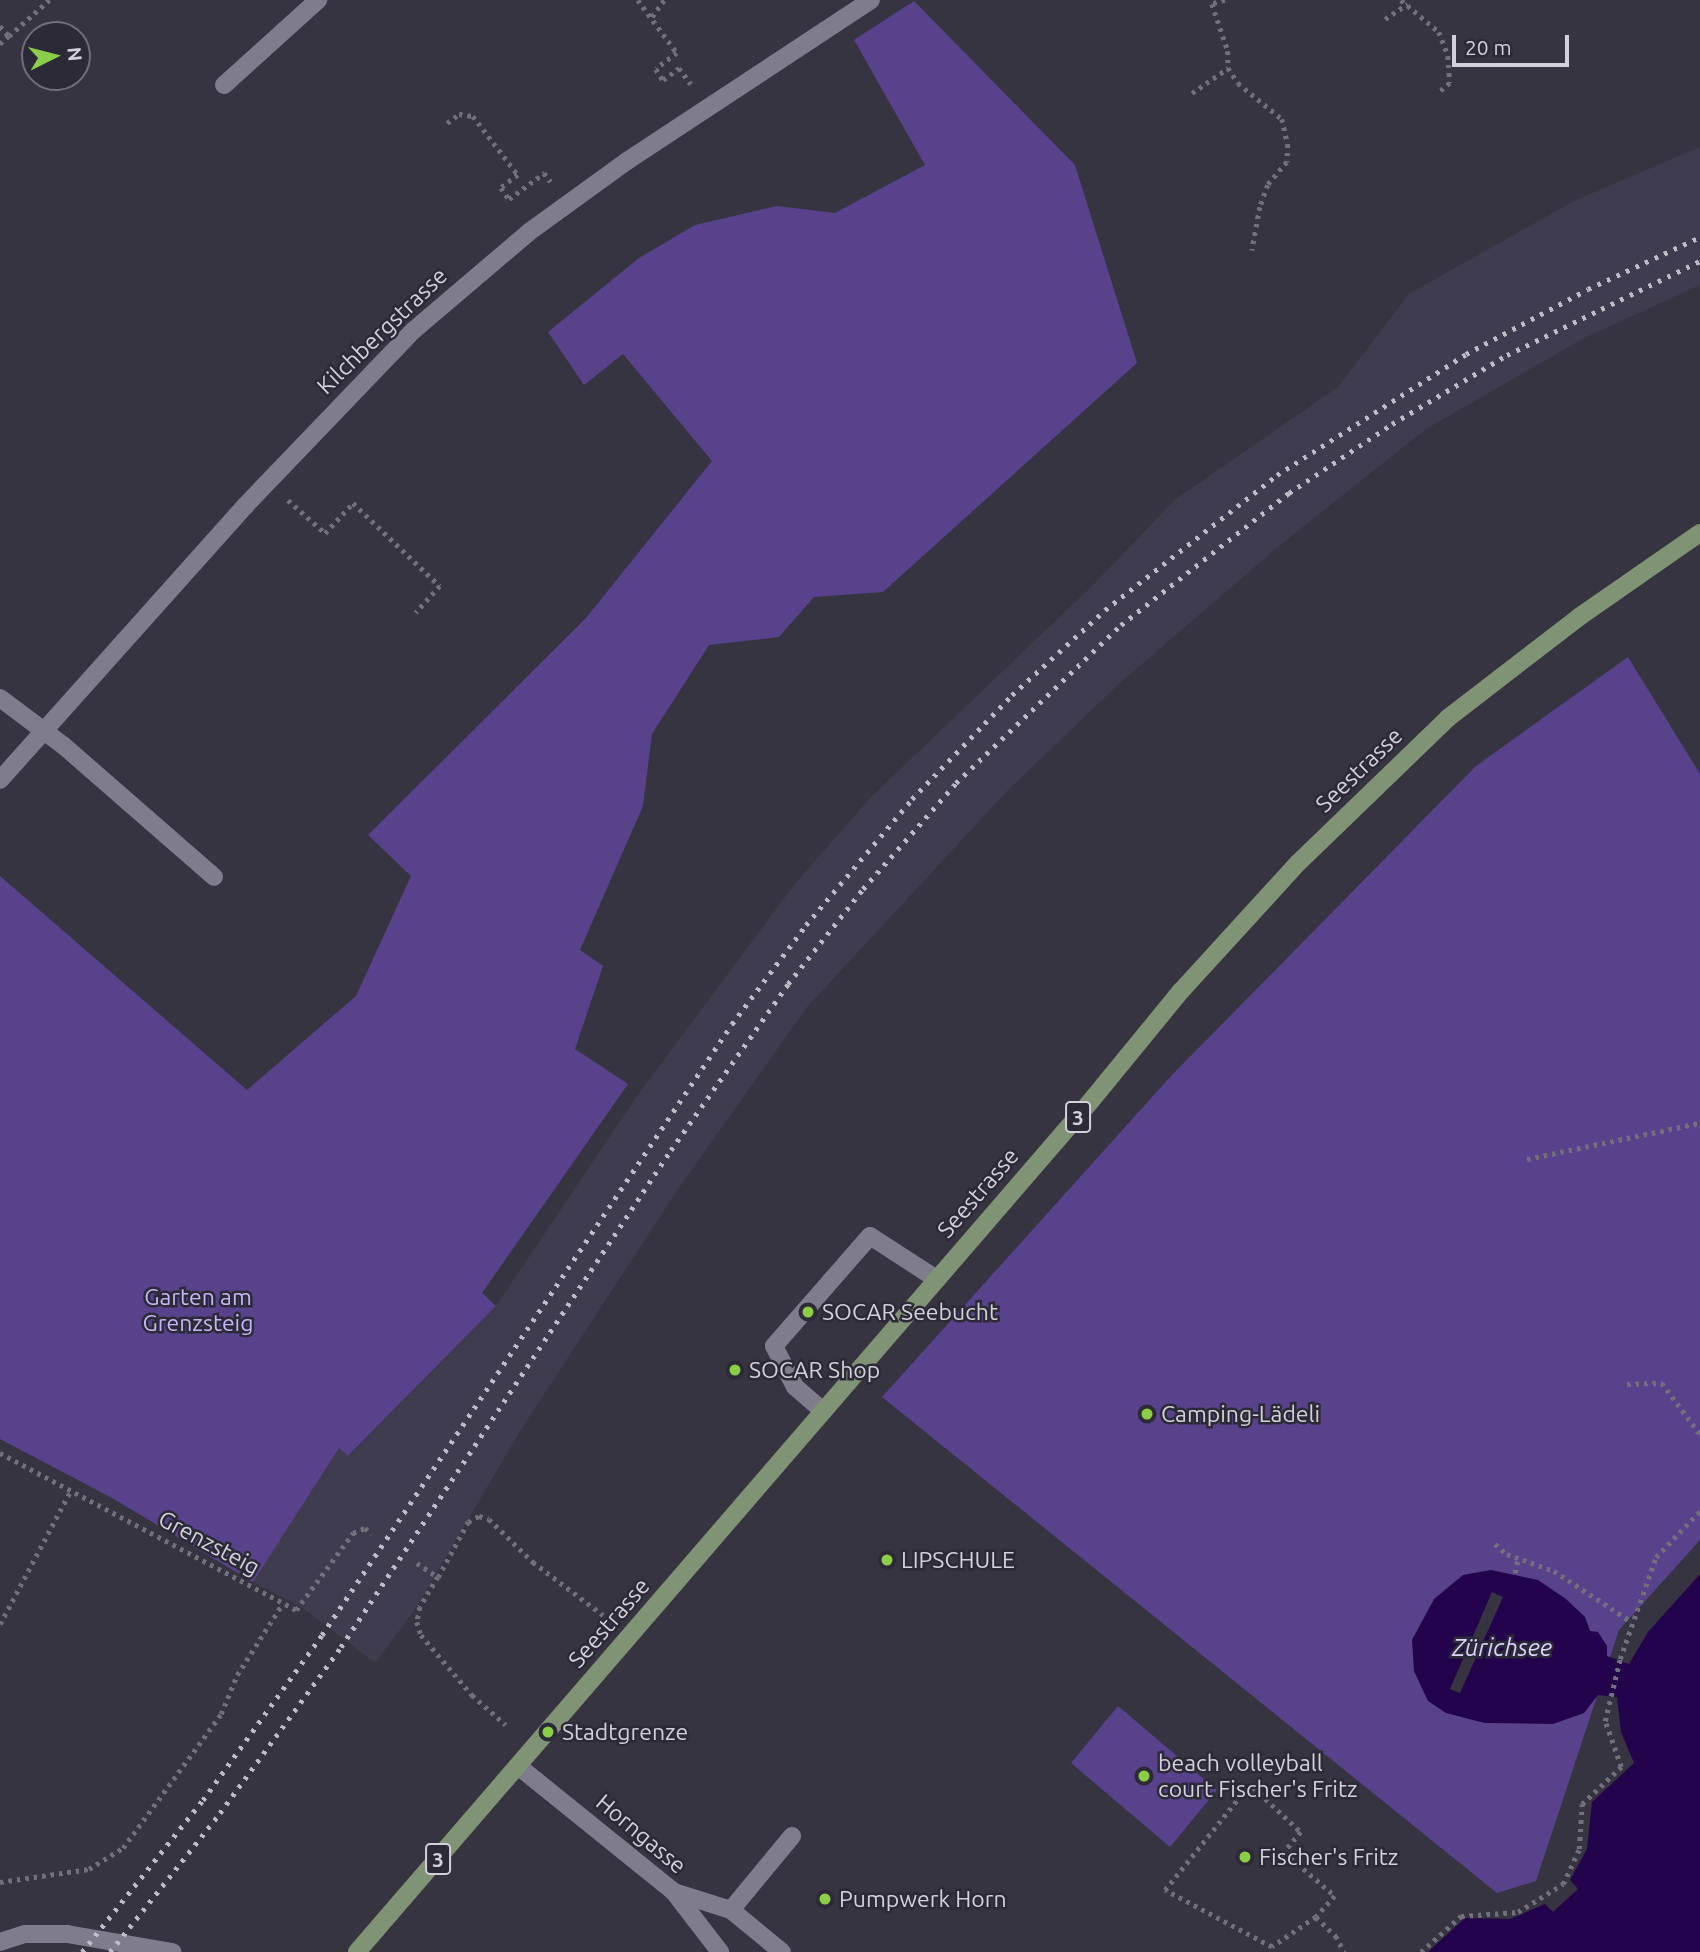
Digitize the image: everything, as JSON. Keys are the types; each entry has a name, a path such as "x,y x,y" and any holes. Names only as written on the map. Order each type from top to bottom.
{"main road":[{"name":"Seestrasse","path":"357,1952 1181,991 1298,863 1448,719 1579,617 1700,533"}],"street":[{"path":"224,85 318,0"},
{"name":"Kilchbergstrasse","path":"0,780 332,414 473,278 627,161 871,0"},
{"path":"0,698 44,730 214,877"},
{"path":"823,1411 795,1387 774,1346 870,1236 935,1278"},
{"name":"Horngasse","path":"518,1766 674,1892 720,1952"},
{"path":"731,1910 792,1836"},
{"path":"674,1892 731,1910 782,1952"},
{"path":"0,1942 25,1934 67,1934 172,1952"}],"path":[{"path":"0,44 49,0"},
{"path":"638,0 677,52 656,69 663,80 679,68 692,84"},
{"path":"652,17 664,0"},
{"path":"1225,0 1212,4 1228,51 1228,68 1238,83 1282,119 1288,144 1287,162 1268,185 1260,207 1252,250"},
{"path":"1401,0 1439,32 1448,56 1450,83 1438,93"},
{"path":"1385,19 1407,4"},
{"path":"0,26 9,36"},
{"path":"1192,93 1228,68"},
{"path":"447,123 459,114 473,116 518,175 501,188 509,199 544,173 556,188"},
{"path":"285,497 326,533 353,503 440,586 416,613"},
{"path":"1527,1159 1700,1123"},
{"path":"1627,1384 1662,1383 1700,1434"},
{"name":"Grenzsteig","path":"0,1453 283,1602"},
{"path":"0,1624 71,1490"},
{"path":"1421,1952 1461,1916 1518,1912 1563,1884 1579,1849 1582,1804 1621,1767 1605,1721 1632,1622 1656,1557 1700,1511"},
{"path":"506,1725 454,1676 421,1635 417,1622 420,1607 468,1522 479,1516 489,1519 533,1562 603,1615"},
{"path":"0,1882 89,1869 123,1848 221,1714 237,1675 283,1602 296,1610 353,1533 365,1528 372,1534"},
{"path":"1495,1544 1518,1557 1554,1571 1632,1622"},
{"path":"1515,1573 1518,1557"},
{"path":"417,1563 438,1577"},
{"path":"1253,1787 1301,1832 1284,1852 1335,1896 1317,1917 1272,1947 1165,1890 1246,1789 1253,1787"},
{"path":"1317,1917 1336,1936 1344,1952"}],"shaded area":[{"path":"1700,147 1700,285 1584,338 1426,429 1280,545 1122,681 1008,790 807,1007 676,1192 522,1428 414,1611 375,1663 303,1608 253,1582 339,1448 349,1456 496,1306 637,1096 794,885 871,797 1090,588 1176,499 1338,387 1409,294 1574,201"}],"green space":[{"name":"Garten am Grenzsteig","path":"914,1 1075,165 1137,363 883,592 814,597 779,637 709,645 652,734 643,806 580,950 603,966 575,1049 628,1084 482,1293 496,1306 348,1456 339,1448 253,1582 112,1498 0,1439 0,876 247,1090 356,996 411,876 368,835 586,618 712,461 623,354 584,385 548,332 639,258 695,225 777,206 835,213 925,165 854,40"},
{"path":"1628,657 1700,774 1700,1540 1619,1630 1536,1881 1497,1893 882,1397 1171,1076 1476,766"},
{"name":"beach volleyball court Fischer's Fritz","path":"1118,1706 1217,1790 1170,1847 1071,1763"}],"water":[{"name":"Zürichsee","path":"1491,1570 1538,1580 1566,1599 1585,1617 1590,1631 1598,1632 1607,1646 1607,1656 1629,1664 1648,1632 1700,1574 1700,1952 1428,1952 1465,1918 1510,1919 1545,1904 1553,1912 1578,1889 1570,1880 1587,1849 1592,1802 1634,1763 1621,1732 1617,1697 1598,1695 1584,1713 1553,1724 1485,1723 1446,1713 1428,1701 1414,1671 1412,1640 1434,1599 1463,1575"}],"pier":[{"path":"1492,1592 1503,1597 1460,1693 1450,1689"}],"railway":[{"path":"82,1952 203,1800 322,1635 732,1024 806,925 912,799 1012,695 1105,610 1277,475 1466,354 1588,289 1700,237"},
{"path":"110,1952 220,1813 341,1647 671,1150 788,984 863,889 956,783 1121,625 1289,493 1392,424 1507,355 1700,261"}],"place":[{"name":"SOCAR Seebucht","path":"808,1312"},
{"name":"SOCAR Shop","path":"735,1370"},
{"name":"Camping-Lädeli","path":"1147,1414"},
{"name":"LIPSCHULE","path":"887,1560"},
{"name":"Stadtgrenze","path":"548,1732"},
{"name":"beach volleyball court Fischer's Fritz","path":"1144,1776"},
{"name":"Fischer's Fritz","path":"1245,1857"},
{"name":"Pumpwerk Horn","path":"825,1899"}]}
